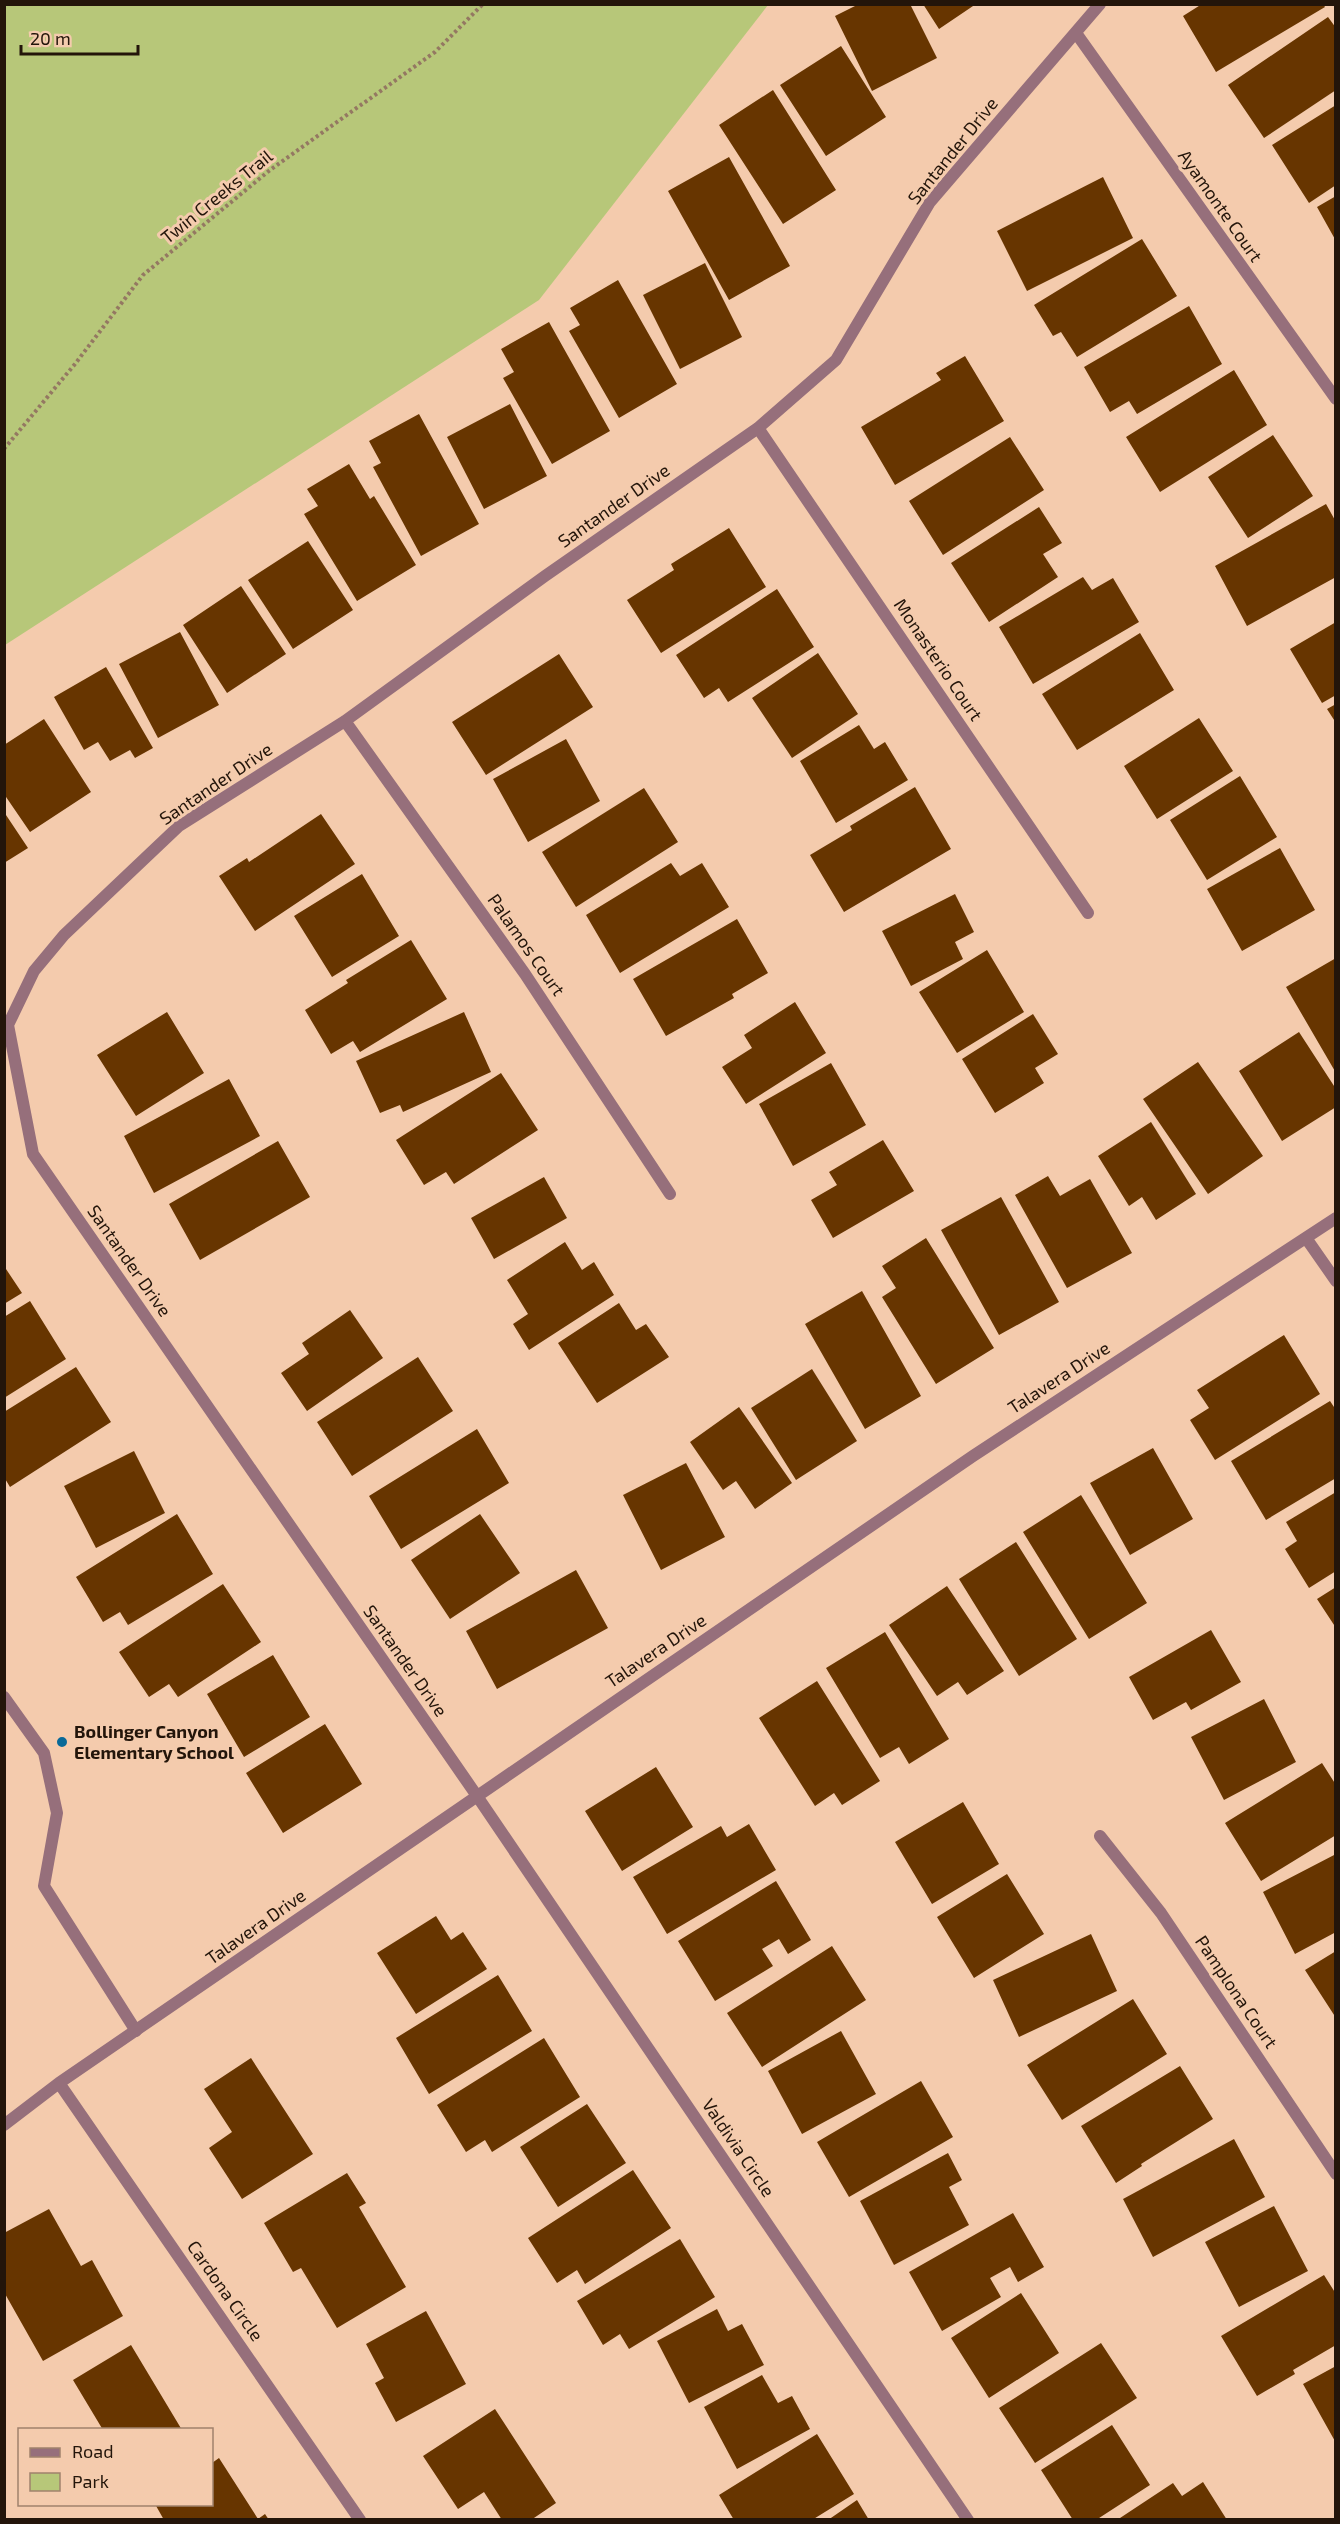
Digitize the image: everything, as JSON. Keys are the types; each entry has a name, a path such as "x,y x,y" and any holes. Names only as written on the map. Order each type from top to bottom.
{"street":[{"name":"Santander Drive","path":"477,1796 33,1154 8,1025 34,970 64,935 180,826 345,721 545,576 758,428 836,360 930,202 1100,4"},
{"name":"Ayamonte Court","path":"1076,33 1335,399"},
{"name":"Monasterio Court","path":"758,428 1088,913"},
{"name":"Palamos Court","path":"345,721 525,975 670,1194"},
{"name":"Talavera Drive","path":"4,2125 59,2083 973,1456 1335,1218"},
{"path":"1305,1238 1335,1281"},
{"path":"4,1697 44,1753 57,1813 44,1886 136,2031"},
{"name":"Valdivia Circle","path":"477,1796 968,2520"},
{"name":"Pamplona Court","path":"1100,1836 1161,1913 1335,2174"},
{"name":"Cardona Circle","path":"59,2083 360,2520"}],"path":[{"name":"Twin Creeks Trail","path":"4,449 75,364 143,275 270,170 435,52 483,4"}],"green space":[{"path":"5,4 768,5 539,300 5,645"}],"building":[{"path":"859,4 910,4 937,58 872,91 835,16"},
{"path":"923,4 976,4 939,29"},
{"path":"1202,4 1323,4 1325,7 1216,72 1183,16"},
{"path":"1328,17 1336,28 1336,90 1264,138 1228,85"},
{"path":"841,46 886,117 826,156 780,85"},
{"path":"773,90 836,190 783,224 719,125"},
{"path":"1336,105 1336,185 1309,203 1272,145"},
{"path":"729,157 790,266 729,300 668,191"},
{"path":"1103,177 1133,238 1027,291 997,231"},
{"path":"1336,196 1336,241 1317,207"},
{"path":"1142,239 1177,296 1077,357 1061,332 1053,336 1034,305"},
{"path":"705,263 742,337 680,369 643,295"},
{"path":"618,280 677,384 619,418 569,331 580,325 570,308"},
{"path":"1189,306 1222,364 1137,414 1129,401 1110,412 1084,367"},
{"path":"549,322 610,431 552,464 503,378 514,372 501,349"},
{"path":"965,356 1004,421 895,485 861,427 941,380 936,373"},
{"path":"1234,370 1267,425 1160,492 1126,437"},
{"path":"510,404 547,476 484,509 447,437"},
{"path":"419,414 479,524 421,556 373,467 381,463 369,441"},
{"path":"1273,435 1313,496 1248,538 1208,477"},
{"path":"1010,437 1044,490 943,555 909,501"},
{"path":"349,464 370,499 374,496 416,565 357,601 304,514 318,506 307,489"},
{"path":"1326,504 1336,522 1336,577 1247,626 1215,566"},
{"path":"1039,507 1062,543 1043,554 1058,577 989,622 951,563"},
{"path":"729,528 766,587 661,653 627,600 674,570 671,564"},
{"path":"308,541 353,610 293,649 248,580"},
{"path":"1083,577 1092,590 1113,578 1139,622 1033,684 999,627"},
{"path":"241,586 286,654 227,693 183,625"},
{"path":"777,589 814,647 728,702 719,688 704,698 676,655"},
{"path":"1336,622 1336,695 1322,703 1290,649"},
{"path":"180,632 219,705 158,738 119,664"},
{"path":"1140,633 1174,690 1077,750 1042,694"},
{"path":"818,653 858,714 792,758 752,698"},
{"path":"559,654 593,707 486,775 452,722"},
{"path":"106,667 153,748 135,758 130,750 110,761 98,742 84,750 54,697"},
{"path":"1336,704 1336,723 1327,709"},
{"path":"1199,718 1233,771 1157,819 1124,766"},
{"path":"44,719 91,792 30,832 4,794 4,745"},
{"path":"859,725 874,749 885,742 908,780 836,823 800,761"},
{"path":"566,739 600,801 528,842 493,779"},
{"path":"1240,776 1277,837 1207,880 1170,820"},
{"path":"915,787 951,849 844,912 810,855 852,830 850,826"},
{"path":"644,788 678,842 576,907 542,852"},
{"path":"4,812 28,848 4,863"},
{"path":"321,814 355,864 255,931 219,876 247,858 249,862"},
{"path":"1280,848 1315,910 1242,951 1207,889"},
{"path":"671,863 680,876 702,863 729,907 620,973 586,915"},
{"path":"362,874 399,936 332,977 294,916"},
{"path":"955,894 974,932 955,942 963,959 911,986 882,931"},
{"path":"737,919 768,973 732,994 734,998 666,1036 633,979"},
{"path":"411,940 447,999 360,1052 353,1041 331,1054 305,1010 348,983 346,980"},
{"path":"987,950 1024,1012 957,1053 919,992"},
{"path":"1336,958 1336,1073 1286,987"},
{"path":"795,1002 826,1053 746,1104 722,1067 752,1048 744,1035"},
{"path":"167,1012 204,1073 136,1116 97,1055"},
{"path":"464,1012 491,1072 403,1112 400,1105 380,1113 356,1061"},
{"path":"1033,1014 1058,1054 1035,1068 1044,1083 995,1113 962,1059"},
{"path":"1299,1032 1336,1089 1336,1107 1282,1141 1239,1071"},
{"path":"1198,1062 1263,1156 1208,1194 1143,1099"},
{"path":"831,1063 866,1125 793,1166 759,1104"},
{"path":"501,1073 538,1130 454,1184 446,1172 424,1185 396,1140"},
{"path":"229,1079 260,1136 154,1193 124,1136"},
{"path":"1151,1122 1196,1194 1156,1220 1142,1197 1129,1206 1098,1156"},
{"path":"883,1140 914,1191 833,1238 811,1200 837,1185 829,1172"},
{"path":"278,1141 310,1197 200,1260 169,1204"},
{"path":"1048,1176 1060,1196 1090,1179 1132,1253 1067,1288 1015,1195"},
{"path":"544,1177 567,1218 494,1259 471,1218"},
{"path":"1001,1197 1059,1302 999,1335 941,1230"},
{"path":"926,1238 994,1348 936,1384 882,1297 896,1288 882,1266"},
{"path":"565,1242 582,1270 594,1262 614,1295 529,1350 513,1324 528,1314 507,1280"},
{"path":"4,1266 22,1293 4,1304"},
{"path":"862,1291 921,1396 865,1429 805,1324"},
{"path":"30,1301 66,1359 4,1398 4,1317"},
{"path":"619,1303 636,1330 646,1324 669,1357 597,1403 558,1343"},
{"path":"350,1310 383,1358 307,1411 281,1373 309,1354 302,1343"},
{"path":"1284,1335 1320,1394 1215,1460 1190,1420 1209,1408 1197,1390"},
{"path":"418,1357 453,1411 352,1476 317,1422"},
{"path":"76,1367 111,1422 10,1487 4,1477 4,1412"},
{"path":"812,1369 857,1441 796,1480 751,1408"},
{"path":"1330,1401 1336,1410 1336,1478 1266,1520 1231,1461"},
{"path":"739,1407 792,1483 755,1509 736,1481 723,1490 690,1442"},
{"path":"477,1429 509,1483 401,1549 369,1496"},
{"path":"1153,1448 1193,1519 1130,1555 1090,1483"},
{"path":"134,1451 165,1513 96,1548 64,1486"},
{"path":"686,1463 725,1537 661,1570 623,1495"},
{"path":"1336,1492 1336,1571 1309,1588 1285,1549 1297,1541 1286,1522"},
{"path":"1081,1495 1147,1603 1089,1639 1023,1532"},
{"path":"177,1514 213,1574 128,1625 120,1612 103,1622 76,1577"},
{"path":"480,1514 520,1573 450,1619 411,1560"},
{"path":"1016,1542 1077,1639 1019,1676 959,1579"},
{"path":"576,1570 608,1628 497,1689 466,1631"},
{"path":"223,1584 261,1642 178,1697 169,1684 149,1697 119,1652"},
{"path":"947,1586 1004,1671 967,1695 958,1682 937,1696 889,1625"},
{"path":"1336,1587 1336,1628 1317,1599"},
{"path":"1211,1630 1241,1682 1191,1710 1186,1702 1153,1720 1129,1677"},
{"path":"885,1632 949,1739 909,1764 899,1747 880,1758 826,1668"},
{"path":"273,1655 310,1717 244,1757 207,1694"},
{"path":"817,1681 880,1781 842,1805 834,1793 815,1806 759,1718"},
{"path":"1264,1699 1296,1762 1224,1800 1191,1737"},
{"path":"325,1724 362,1784 283,1833 246,1773"},
{"path":"1322,1763 1336,1785 1336,1835 1261,1881 1225,1823"},
{"path":"656,1767 693,1827 622,1871 585,1811"},
{"path":"963,1802 999,1864 932,1904 895,1842"},
{"path":"749,1824 776,1870 667,1934 633,1877 721,1826 727,1837"},
{"path":"1336,1854 1336,1932 1295,1954 1263,1892"},
{"path":"1007,1874 1044,1934 974,1978 937,1917"},
{"path":"776,1881 811,1940 788,1954 779,1939 762,1949 773,1966 715,2001 678,1941"},
{"path":"436,1916 451,1940 463,1932 487,1969 416,2014 377,1953"},
{"path":"1091,1934 1117,1991 1019,2037 993,1980"},
{"path":"832,1946 866,2000 762,2067 727,2013"},
{"path":"1336,1951 1336,2018 1305,1970"},
{"path":"498,1975 532,2031 429,2094 396,2038"},
{"path":"1133,1999 1167,2054 1062,2120 1027,2065"},
{"path":"841,2031 876,2094 802,2134 768,2071"},
{"path":"544,2038 580,2097 492,2152 485,2140 466,2152 437,2105"},
{"path":"251,2058 313,2154 242,2199 209,2148 232,2132 204,2089"},
{"path":"1180,2066 1213,2119 1141,2164 1142,2166 1116,2183 1081,2126"},
{"path":"921,2081 953,2137 849,2197 817,2142"},
{"path":"587,2104 626,2163 558,2207 520,2147"},
{"path":"1234,2139 1265,2197 1153,2257 1123,2199"},
{"path":"948,2153 962,2180 949,2187 969,2225 894,2265 860,2201"},
{"path":"633,2170 671,2228 585,2284 577,2270 557,2283 528,2238"},
{"path":"347,2173 366,2203 359,2207 406,2287 337,2328 301,2268 293,2272 264,2223"},
{"path":"1274,2206 1308,2271 1239,2307 1205,2242"},
{"path":"49,2209 81,2266 92,2260 123,2316 43,2361 4,2292 4,2233"},
{"path":"1013,2213 1044,2267 1018,2282 1010,2267 990,2278 1001,2297 942,2331 909,2272"},
{"path":"680,2239 715,2297 629,2349 620,2334 603,2345 577,2301"},
{"path":"1324,2275 1336,2294 1336,2345 1293,2370 1295,2374 1257,2396 1221,2336"},
{"path":"1021,2293 1059,2353 989,2398 951,2338"},
{"path":"717,2309 728,2331 742,2324 764,2365 689,2403 657,2341"},
{"path":"426,2311 466,2384 396,2422 375,2383 384,2378 366,2344"},
{"path":"1101,2343 1137,2398 1035,2463 999,2408"},
{"path":"131,2345 181,2428 102,2428 73,2380"},
{"path":"1336,2366 1336,2443 1303,2384"},
{"path":"762,2375 778,2403 792,2396 810,2429 737,2469 704,2407"},
{"path":"495,2409 556,2503 531,2520 502,2520 484,2492 458,2509 423,2456"},
{"path":"1112,2425 1150,2485 1096,2520 1073,2520 1041,2470"},
{"path":"817,2434 854,2494 812,2520 734,2520 719,2495"},
{"path":"219,2458 258,2519 265,2514 269,2520 164,2520 156,2506 213,2506 213,2462"},
{"path":"1203,2482 1227,2520 1117,2520 1173,2483 1182,2496"},
{"path":"857,2500 869,2520 828,2520"}],"place":[{"name":"Bollinger Canyon Elementary School","path":"62,1742"}]}
